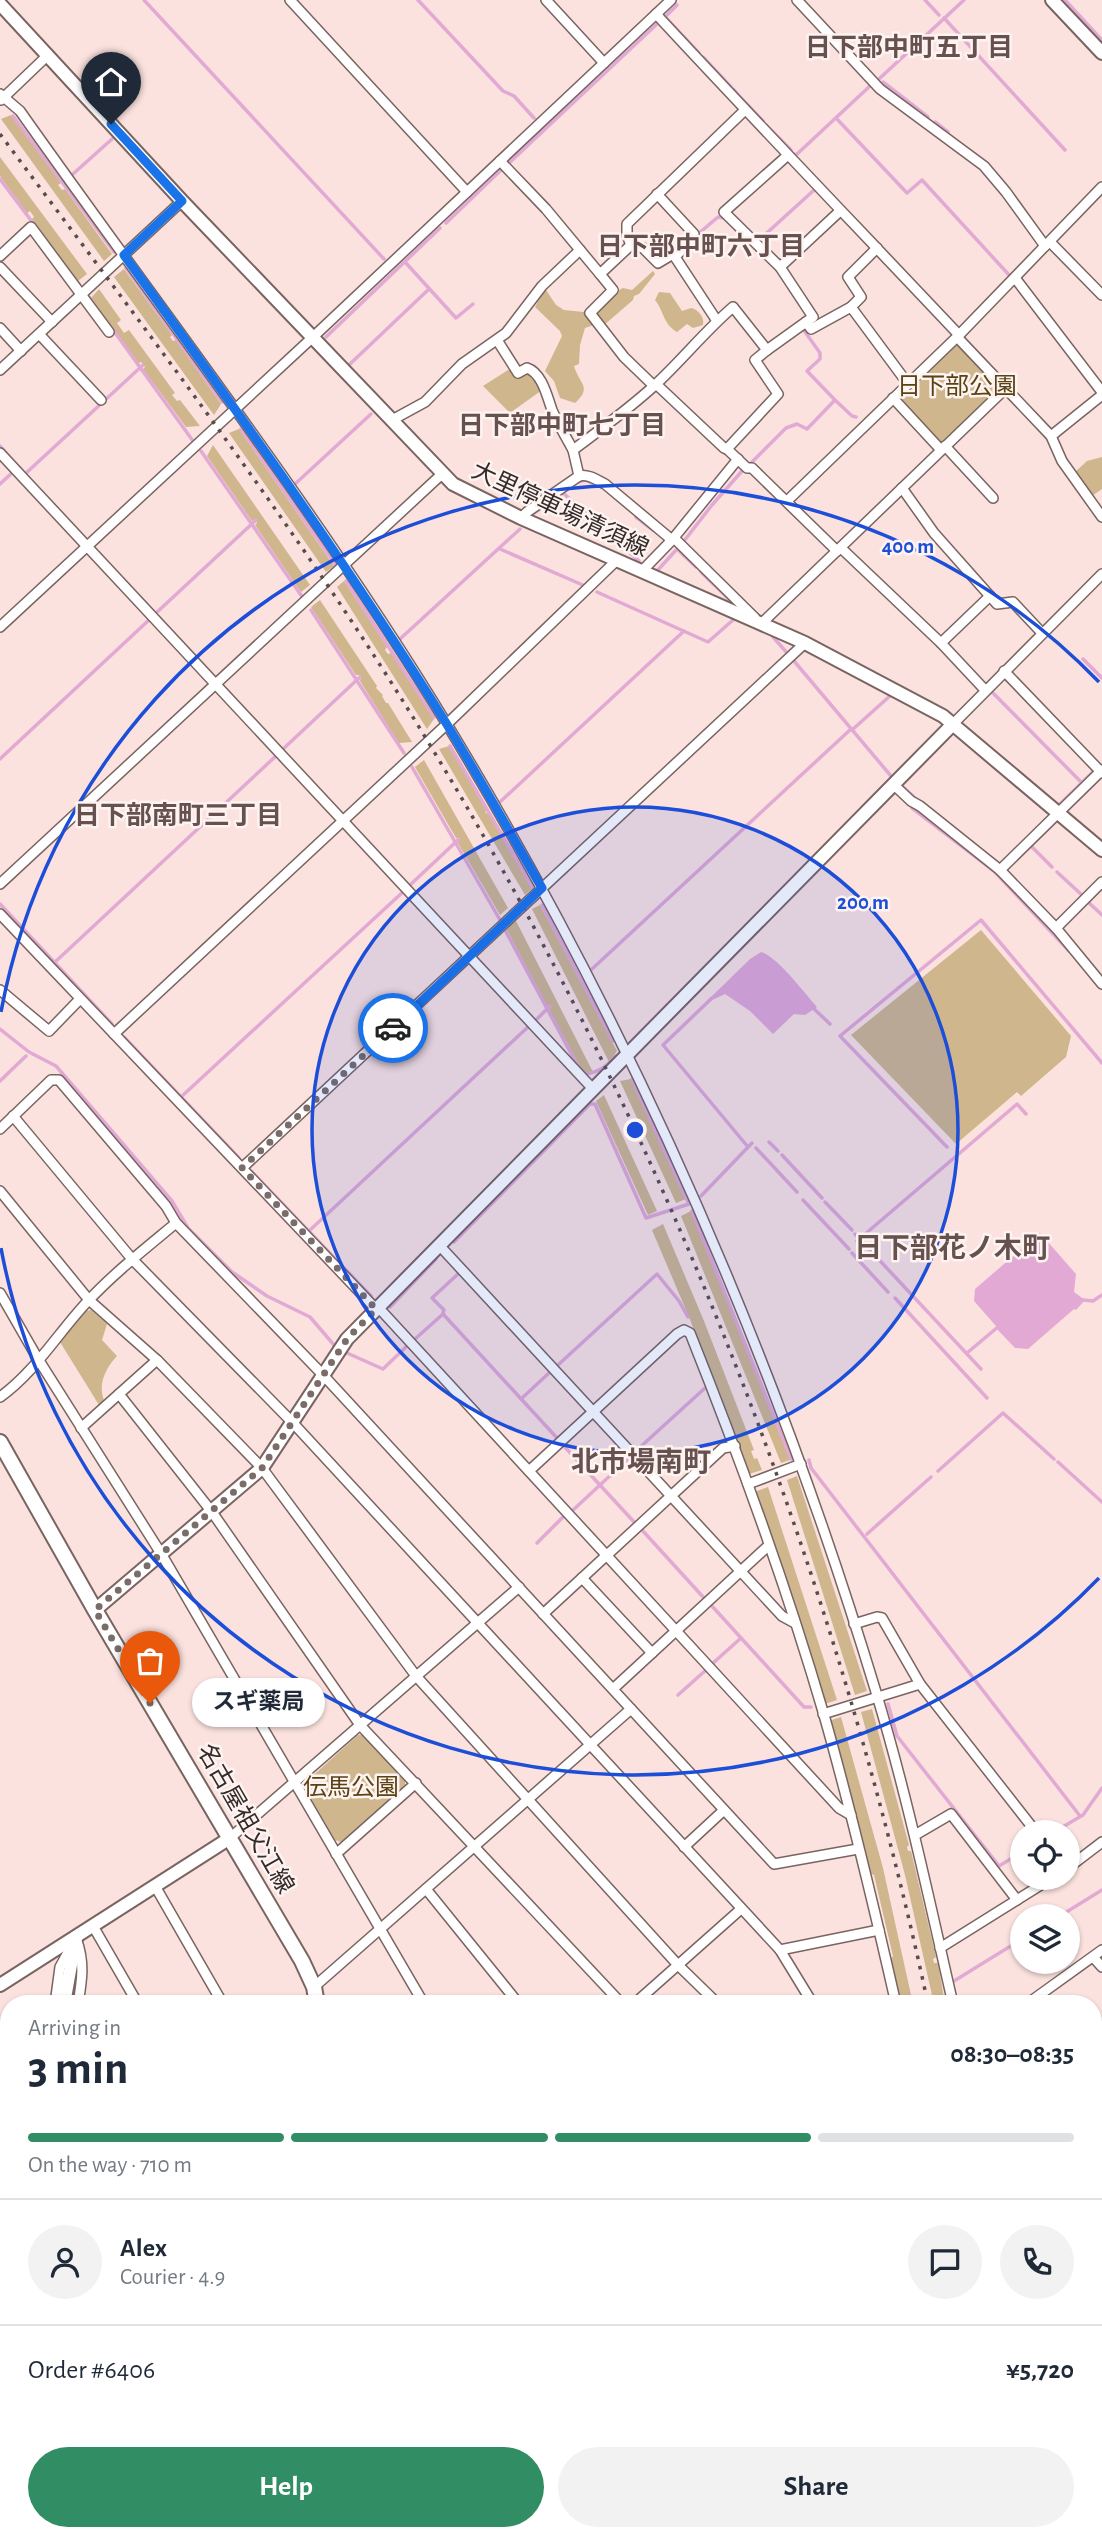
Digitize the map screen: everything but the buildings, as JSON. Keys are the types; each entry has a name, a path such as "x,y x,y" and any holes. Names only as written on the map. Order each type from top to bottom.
{"main road":[{"name":"名古屋祖父江線","path":"0,1442 95,1610 302,1961 315,1995"}],"street":[{"path":"290,0 467,191"},
{"path":"545,0 604,63"},
{"path":"0,627 671,0"},
{"path":"797,0 880,89 984,166 1048,244 1102,295"},
{"path":"1052,0 1102,53"},
{"name":"大里停車場清須線","path":"0,4 182,201 442,474 467,492 521,518 805,643 920,704 953,724 1102,850"},
{"path":"656,14 1051,436 1062,461 1102,517"},
{"path":"48,55 1,97 20,111 235,409 344,566 446,724 542,888 627,1054 697,1204 801,1464 855,1624 915,1835 951,1995"},
{"path":"631,245 627,224 745,110"},
{"path":"727,449 778,394 755,360 813,317 780,267 724,212 788,155"},
{"path":"500,161 546,209 613,290 590,313 624,357 747,468 752,468 941,643 985,690"},
{"path":"787,501 958,336 1102,187"},
{"path":"657,194 694,233 694,237 675,257"},
{"path":"0,370 182,201"},
{"path":"780,267 840,211"},
{"path":"0,256 31,228 109,332"},
{"path":"631,245 643,248 658,263 673,254 717,321"},
{"path":"600,274 631,245"},
{"path":"806,322 811,329 850,307 861,297 848,277 877,248"},
{"path":"392,421 425,402 462,364 516,323 542,286 580,250"},
{"path":"0,267 52,322"},
{"path":"1015,278 1102,394 1051,436"},
{"path":"573,450 655,385 733,307 768,350"},
{"path":"850,307 908,384"},
{"path":"0,328 21,351"},
{"path":"39,334 101,400"},
{"path":"497,340 518,373 527,368 533,370 546,391 573,450 579,476"},
{"path":"521,518 579,476 594,478 673,539 760,623 1006,388"},
{"path":"893,398 993,498"},
{"path":"0,453 593,1089"},
{"path":"642,571 673,539 738,459"},
{"path":"0,884 442,474"},
{"path":"902,488 934,533 997,604 1013,602 1042,633"},
{"path":"114,1034 617,560"},
{"path":"95,1610 262,1468 347,1339 1102,574"},
{"path":"941,643 990,596"},
{"path":"242,1168 805,643"},
{"path":"1000,870 1102,771 1004,671"},
{"path":"894,785 1000,870 1056,928 1102,984"},
{"path":"1056,928 1102,882"},
{"path":"0,914 377,1308 839,1808 851,1815"},
{"path":"0,990 49,1031 80,999"},
{"path":"0,1129 51,1080 59,1080 166,1206 176,1223 324,1376 774,1864 858,1849"},
{"path":"13,1116 132,1259 293,1423 780,1950 808,1995"},
{"path":"0,1191 89,1300 157,1360 262,1468 416,1676 678,1965 709,1995"},
{"path":"0,1397 16,1385 89,1300 132,1259 176,1223"},
{"path":"439,1245 782,1616 793,1622"},
{"path":"0,1293 38,1359 162,1555 419,1995"},
{"path":"529,1471 677,1334 684,1330 690,1333 748,1483 823,1714 851,1815 894,1995"},
{"path":"81,1428 157,1360"},
{"path":"119,1394 212,1512 360,1725 614,1995"},
{"path":"543,1614 723,1448 735,1446"},
{"path":"748,1483 801,1464"},
{"path":"612,1689 768,1546"},
{"path":"582,1578 652,1653"},
{"path":"0,1985 229,1838 519,1587"},
{"path":"855,1624 882,1618 920,1684 1027,1820"},
{"path":"823,1714 920,1684"},
{"path":"314,1987 631,1709"},
{"path":"336,1854 415,1783"},
{"path":"684,1847 724,1810"},
{"path":"915,1835 951,1814 1017,1900"},
{"path":"1080,1859 1102,1842"},
{"path":"155,1886 218,1995"},
{"path":"426,1889 512,1995"},
{"path":"940,1948 1033,1890"},
{"path":"644,1995 741,1909"},
{"path":"93,1926 133,1995"},
{"path":"780,1950 879,1930"},
{"path":"56,1995 61,1967 76,1937"},
{"path":"66,1995 76,1937"},
{"path":"76,1937 83,1969 79,1995"},
{"path":"1040,1995 1102,1950"},
{"path":"1093,1957 1102,1967"}],"green space":[{"path":"11,115 61,183 58,185 62,190 65,189 112,254 104,261 1,119"},
{"path":"0,157 87,274 78,281 32,219 34,217 30,211 27,213 0,176"},
{"path":"124,269 172,335 170,337 173,341 176,340 221,404 214,415 114,277"},
{"path":"653,271 655,274 639,294 603,326 595,315 596,312 619,290 632,290"},
{"path":"99,289 121,320 117,323 124,333 129,330 175,393 172,395 177,401 180,400 200,426 186,427 143,369 145,367 141,362 138,363 91,298"},
{"path":"546,290 556,305 564,310 584,312 594,325 585,328 580,345 579,364 574,366 584,389 575,403 560,398 554,381 545,371 562,336 535,307"},
{"path":"659,292 670,293 682,311 691,308 696,310 702,317 703,325 693,328 687,324 677,332 672,329 655,300"},
{"name":"日下部公園","path":"958,342 998,390 942,442 937,441 901,401"},
{"path":"511,368 530,374 542,390 510,413 483,386"},
{"path":"239,429 334,566 326,572 229,433"},
{"path":"213,445 310,585 301,592 255,525 255,519 252,521 207,456"},
{"path":"1102,457 1102,489 1092,496 1075,472 1087,461"},
{"path":"344,581 387,647 385,650 388,654 391,653 434,719 427,729 337,587"},
{"path":"320,600 412,742 399,743 360,681 361,678 356,675 311,607"},
{"path":"449,746 532,889 525,895 439,749"},
{"path":"424,760 508,908 500,915 458,843 459,839 415,767"},
{"path":"540,905 617,1051 609,1062 532,909"},
{"path":"516,921 593,1072 583,1072 549,1010 551,1007 547,1006 506,928"},
{"path":"981,930 1071,1036 1066,1057 1021,1096 1017,1092 956,1144 851,1035"},
{"path":"631,1079 686,1199 676,1203 620,1081"},
{"path":"604,1095 657,1211 648,1215 596,1101"},
{"path":"691,1211 790,1460 781,1463 681,1216"},
{"path":"663,1224 754,1450 751,1451 754,1459 757,1458 762,1470 749,1474 689,1317 652,1230"},
{"path":"91,1310 107,1324 102,1340 117,1356 104,1377 104,1400 99,1405 60,1342 86,1311"},
{"path":"797,1476 867,1691 855,1695 787,1480"},
{"path":"768,1487 837,1700 825,1704 754,1492"},
{"path":"872,1709 909,1845 908,1851 911,1851 936,1957 933,1959 934,1963 938,1963 943,1995 932,1995 905,1875 861,1712"},
{"path":"841,1717 883,1868 911,1995 898,1995 891,1959 893,1956 874,1875 869,1873 829,1721"},
{"name":"伝馬公園","path":"358,1735 363,1735 405,1780 405,1785 341,1842 335,1840 304,1787 306,1782"}],"shaded area":[{"path":"761,952 783,968 817,1007 805,1015 794,1014 773,1034 750,1011 725,994 710,1001 709,999 750,959"},
{"path":"1040,1233 1076,1274 1074,1292 1085,1300 1028,1349 1015,1348 974,1301 975,1289"}],"waterway":[{"path":"144,0 384,259"},
{"path":"418,0 503,91 514,96 534,118"},
{"path":"925,0 939,15"},
{"path":"879,79 964,0"},
{"path":"1065,0 1102,40"},
{"path":"677,5 665,17 699,53"},
{"path":"944,18 1065,150"},
{"path":"508,164 658,23"},
{"path":"703,57 731,87"},
{"path":"883,82 928,117"},
{"path":"794,154 870,86"},
{"path":"733,89 740,97"},
{"path":"741,98 763,121"},
{"path":"13,116 114,252"},
{"path":"836,118 907,193 922,180 1010,276"},
{"path":"935,122 948,132"},
{"path":"767,126 791,150"},
{"path":"73,174 112,139"},
{"path":"446,223 501,170"},
{"path":"0,179 36,227"},
{"path":"759,240 813,191"},
{"path":"698,234 718,217 724,218"},
{"path":"326,337 440,228"},
{"path":"62,262 79,284"},
{"path":"405,262 456,318 473,304"},
{"path":"126,268 222,402"},
{"path":"350,364 429,289"},
{"path":"89,297 98,310"},
{"path":"111,327 193,441"},
{"path":"803,329 820,353 820,359 807,371 835,400"},
{"path":"25,474 143,365"},
{"path":"750,464 786,428 797,424 807,429 835,400 856,417"},
{"path":"295,484 371,414"},
{"path":"241,429 335,564"},
{"path":"0,446 22,471"},
{"path":"201,451 303,598"},
{"path":"684,541 742,471"},
{"path":"0,484 13,472"},
{"path":"577,482 585,480 601,487"},
{"path":"562,492 639,561"},
{"path":"534,513 551,501"},
{"path":"636,517 653,530"},
{"path":"155,614 256,520"},
{"path":"400,639 520,529"},
{"path":"500,549 585,586"},
{"path":"657,571 677,549 696,567"},
{"path":"701,572 734,604"},
{"path":"346,581 434,717"},
{"path":"597,592 708,642 733,620"},
{"path":"311,610 404,753"},
{"path":"0,759 150,619"},
{"path":"500,802 684,631"},
{"path":"773,637 788,654"},
{"path":"1083,659 1102,678"},
{"path":"794,661 891,776"},
{"path":"282,750 360,677"},
{"path":"991,691 1082,783"},
{"path":"852,730 891,695"},
{"path":"592,969 851,729"},
{"path":"450,746 533,888"},
{"path":"54,963 277,755"},
{"path":"412,767 500,920"},
{"path":"1060,804 1095,770"},
{"path":"902,786 914,797"},
{"path":"912,808 994,871 1069,951"},
{"path":"409,886 459,839"},
{"path":"1030,845 1052,867"},
{"path":"1057,872 1083,896"},
{"path":"181,1097 404,891"},
{"path":"1087,901 1102,915"},
{"path":"0,904 112,1024"},
{"path":"542,905 613,1041"},
{"path":"947,1147 840,1036 981,920 1102,1063"},
{"path":"505,930 582,1074 600,1070 615,1056"},
{"path":"712,998 663,1045 748,1147"},
{"path":"536,1020 550,1006"},
{"path":"811,1006 830,1024"},
{"path":"309,1231 529,1026"},
{"path":"0,1029 29,1052 56,1066 172,1201 188,1228 232,1272 267,1296 310,1317 334,1345"},
{"path":"124,1037 239,1158"},
{"path":"0,1081 26,1056"},
{"path":"454,1242 590,1104 595,1104 646,1218 689,1204 632,1079"},
{"path":"857,1241 1017,1104 1026,1114"},
{"path":"769,1142 778,1151"},
{"path":"701,1196 752,1143"},
{"path":"756,1148 797,1192"},
{"path":"782,1155 822,1198"},
{"path":"252,1172 371,1296"},
{"path":"803,1200 849,1249"},
{"path":"825,1202 852,1230"},
{"path":"692,1211 791,1459"},
{"path":"855,1234 981,1369"},
{"path":"852,1253 888,1292"},
{"path":"390,1307 436,1259"},
{"path":"443,1313 444,1310 432,1298 458,1274"},
{"path":"558,1365 657,1274 688,1317"},
{"path":"1083,1300 1093,1301 1102,1295"},
{"path":"895,1298 987,1398"},
{"path":"415,1339 443,1314 557,1438"},
{"path":"967,1353 999,1326"},
{"path":"347,1353 383,1369 407,1346"},
{"path":"521,1399 549,1373"},
{"path":"637,1450 705,1388"},
{"path":"938,1471 1003,1413 1054,1459"},
{"path":"563,1445 635,1523"},
{"path":"572,1511 628,1459"},
{"path":"809,1460 811,1468 1080,1816"},
{"path":"1058,1462 1102,1502"},
{"path":"867,1534 931,1477"},
{"path":"537,1543 564,1516"},
{"path":"642,1530 704,1598"},
{"path":"711,1605 804,1707 811,1707"},
{"path":"712,1664 741,1638"},
{"path":"678,1695 706,1670"},
{"path":"888,1704 897,1736 999,1866 1010,1859"},
{"path":"1074,1820 1083,1815 1102,1788"},
{"path":"1079,1904 1102,1890"},
{"path":"954,1981 1010,1946"}],"railway":[{"path":"0,134 196,398 337,599 475,822 562,981 642,1144 714,1312 779,1482 837,1654 886,1829 926,1995"}],"way so far":[{"path":"150,1703 95,1610 262,1468 347,1339 376,1309 242,1168 393,1028"}],"place":[{"name":"スギ薬局","path":"150,1703"}],"district":[{"name":"日下部中町五丁目","path":"909,48"},
{"name":"日下部中町六丁目","path":"701,247"},
{"name":"日下部中町七丁目","path":"562,426"},
{"name":"日下部南町三丁目","path":"178,816"},
{"name":"日下部花ノ木町","path":"952,1249"},
{"name":"北市場南町","path":"641,1463"}],"route":[{"path":"111,124 182,201 124,255 344,566 446,724 542,888 393,1028"}]}
